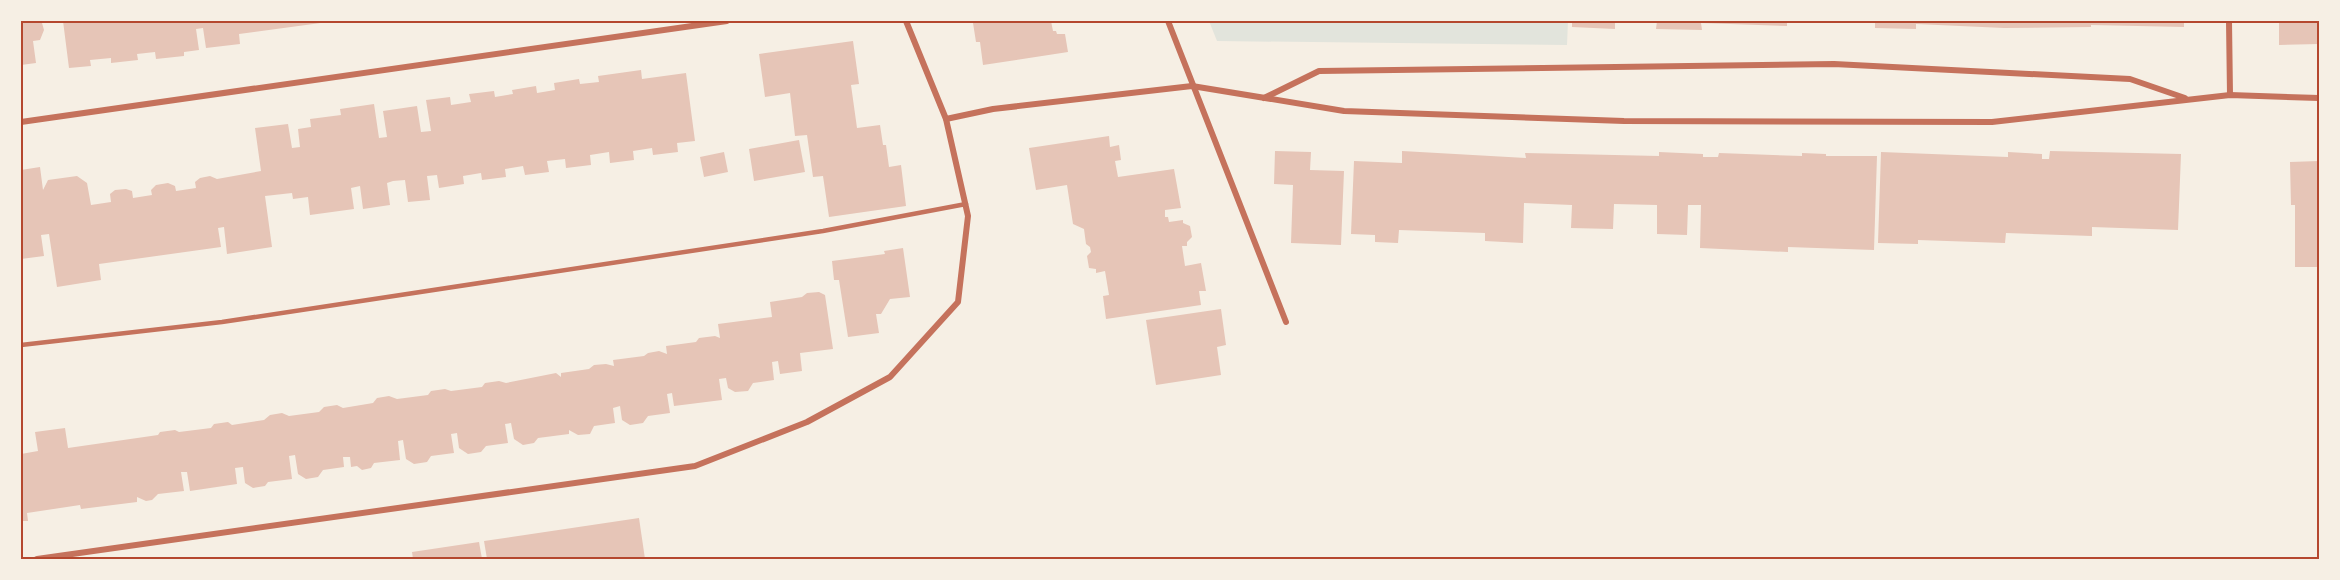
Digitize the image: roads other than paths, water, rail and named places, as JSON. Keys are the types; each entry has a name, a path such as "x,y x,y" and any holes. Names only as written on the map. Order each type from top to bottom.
{"street":[{"path":"21,122 727,21"},
{"path":"37,559 695,466 807,422 890,377 958,302 968,216 946,119 906,21"},
{"path":"1168,21 1286,322"},
{"path":"2229,21 2230,95"},
{"path":"1264,98 1319,71 1834,64 2130,79 2189,99"},
{"path":"946,119 993,110 1192,86 1344,111 1624,121 1992,122 2230,95 2319,98"}],"lane":[{"path":"21,345 257,316 823,231 966,204"}]}
